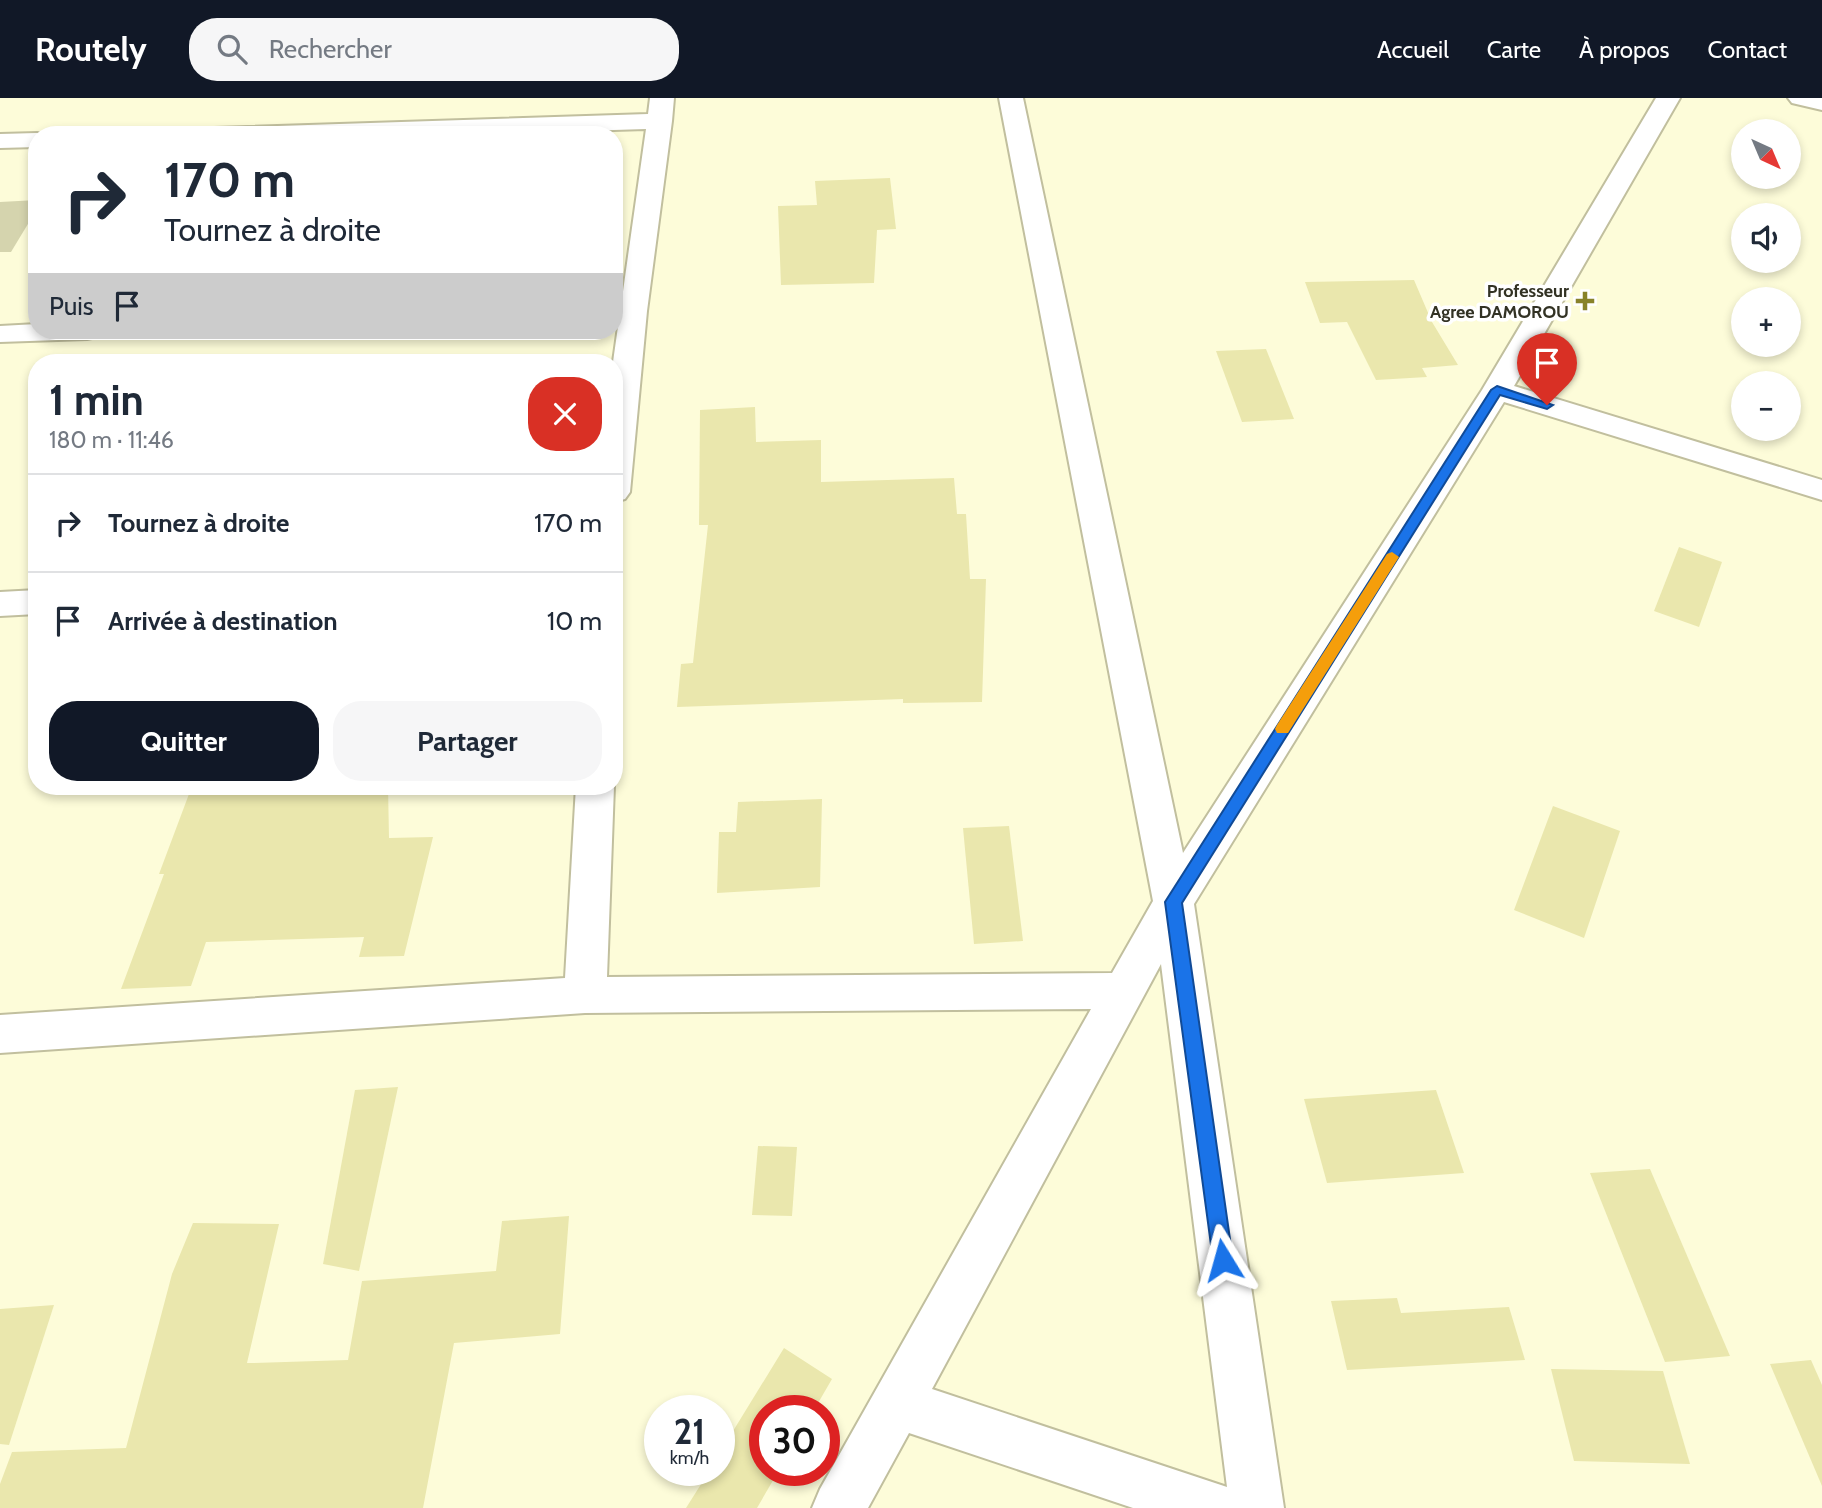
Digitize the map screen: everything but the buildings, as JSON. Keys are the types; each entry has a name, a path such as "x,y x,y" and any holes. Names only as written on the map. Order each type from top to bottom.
{"street":[{"path":"1011,98 1173,902 1257,1508"},
{"path":"839,1508 1173,902 1497,390 1668,98"},
{"path":"1800,98 1822,103"},
{"path":"369,126 661,109 623,312"},
{"path":"0,141 28,140"},
{"path":"0,334 28,333"},
{"path":"1497,390 1822,490"},
{"path":"0,604 28,602"},
{"path":"585,995 595,795"},
{"path":"0,1034 585,995 1125,991"},
{"path":"897,1403 1214,1508"}],"green space":[{"path":"28,200 28,224 11,252 0,252 0,202"}],"slow traffic":[{"path":"1283,729 1392,557"}],"place":[{"name":"Professeur Agree DAMOROU","path":"1585,301"}],"route":[{"path":"1223,1260 1173,902 1497,390 1547,405"}]}
